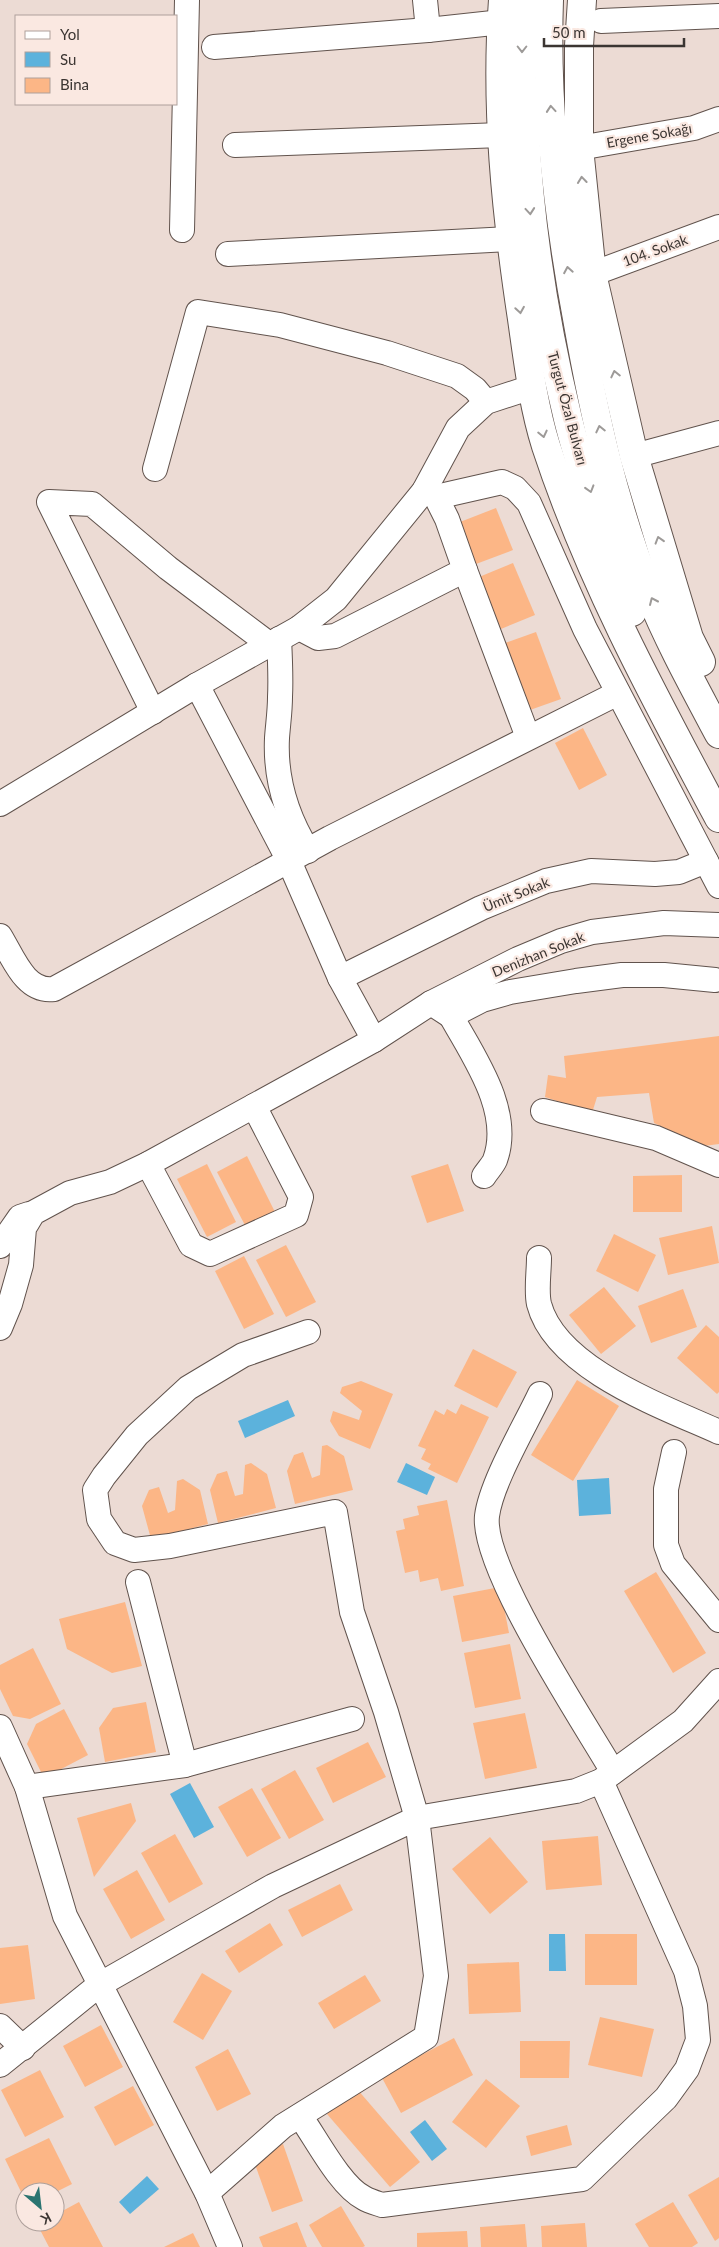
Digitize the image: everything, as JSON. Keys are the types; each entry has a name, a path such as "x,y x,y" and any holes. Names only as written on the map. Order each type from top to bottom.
{"highway":[{"name":"Turgut Özal Bulvarı","path":"524,0 522,82 531,218 543,302 569,421 622,588 652,657 719,790"},
{"name":"Turgut Özal Bulvarı","path":"549,0 548,77 561,232 585,366 610,473 648,589 673,646 719,734"},
{"path":"582,0 579,46 579,148 592,274 634,456 689,638 719,700"},
{"path":"502,11 501,135 509,239 532,387 545,444 574,524 637,664 719,818"}],"street":[{"path":"182,230 187,0"},
{"path":"425,0 428,30"},
{"path":"214,47 428,30 502,11"},
{"path":"601,21 719,16"},
{"name":"Ergene Sokağı","path":"579,148 694,128 719,119"},
{"path":"235,145 501,135"},
{"name":"104. Sokak","path":"592,274 719,227"},
{"path":"228,254 509,239"},
{"path":"155,469 198,312 280,325 387,353 457,376 475,389 486,402"},
{"path":"0,804 197,685 282,637 336,599 430,494 458,428 486,402 532,387"},
{"path":"634,456 719,432"},
{"path":"430,494 502,482 515,488 529,503 585,629 719,886"},
{"path":"430,494 447,519 526,732"},
{"path":"153,712 49,502 92,504 168,568 282,637 318,638 335,636 465,570"},
{"path":"282,637 277,740 278,764 282,791 297,833 299,856"},
{"path":"197,685 299,856 340,978 374,1040"},
{"path":"0,936 29,983 41,989 54,989 299,856 618,693"},
{"name":"Ümit Sokak","path":"340,978 481,908 546,881 591,871 655,874 679,872 706,861"},
{"name":"Denizhan Sokak","path":"0,1246 20,1217 33,1213 70,1194 110,1182 148,1164 374,1040 431,1003 518,958 561,941 592,932 664,924 719,925"},
{"path":"450,1016 482,1000 510,992 576,981 639,975 715,980"},
{"path":"431,1003 450,1016 486,1079 496,1105 499,1130 495,1160 484,1176"},
{"path":"148,1164 191,1245 210,1254 296,1215 301,1197 254,1106"},
{"path":"543,1111 656,1138 719,1165"},
{"path":"0,1328 10,1304 21,1265 24,1228 33,1213"},
{"path":"540,1258 539,1303 548,1324 576,1356 596,1372 633,1393 719,1432"},
{"path":"208,2193 284,2126 426,2037 436,1976 417,1818 386,1712 352,1612 335,1512 170,1546 134,1550 115,1542 99,1519 95,1490 104,1476 137,1435 188,1388 242,1355 308,1332"},
{"path":"300,2116 325,2155 345,2180 362,2198 382,2205 582,2180 666,2098 687,2069 698,2040 695,2006 686,1971 607,1776 532,1634 494,1556 488,1535 487,1516 492,1495 540,1394"},
{"path":"674,1452 666,1489 666,1545 668,1554 719,1620"},
{"path":"138,1582 185,1765"},
{"path":"0,2065 99,1985 273,1886 417,1818 576,1791 607,1776 683,1721 719,1681"},
{"path":"27,1787 185,1765 352,1719"},
{"path":"0,1727 27,1787 65,1916 208,2193 230,2247"},
{"path":"0,2026 23,2048"}],"water":[{"path":"288,1400 295,1416 245,1438 238,1421"},
{"path":"406,1463 435,1477 427,1495 397,1482"},
{"path":"609,1478 611,1514 579,1516 577,1480"},
{"path":"190,1783 214,1827 194,1838 170,1794"},
{"path":"549,1934 565,1934 566,1971 549,1971"},
{"path":"425,2120 447,2149 432,2161 410,2132"},
{"path":"147,2176 159,2189 130,2214 119,2202"}],"building":[{"path":"496,508 513,550 476,564 460,522"},
{"path":"513,563 535,615 501,629 479,577"},
{"path":"536,632 561,699 530,710 505,643"},
{"path":"583,728 607,775 579,790 555,743"},
{"path":"719,1036 719,1144 704,1146 654,1123 649,1093 597,1097 592,1113 545,1097 548,1075 566,1078 564,1056"},
{"path":"247,1156 276,1214 247,1229 217,1172"},
{"path":"207,1164 236,1222 207,1237 177,1179"},
{"path":"448,1164 464,1211 427,1223 411,1176"},
{"path":"682,1175 682,1212 633,1212 633,1176"},
{"path":"712,1226 719,1263 668,1275 659,1238"},
{"path":"614,1234 656,1255 638,1292 596,1271"},
{"path":"286,1245 316,1302 286,1317 256,1260"},
{"path":"244,1256 274,1314 244,1329 215,1271"},
{"path":"604,1287 636,1326 601,1354 569,1315"},
{"path":"683,1289 697,1327 651,1343 638,1306"},
{"path":"706,1325 719,1337 719,1392 717,1394 677,1358"},
{"path":"473,1349 517,1372 497,1408 454,1386"},
{"path":"577,1380 619,1406 573,1481 531,1455"},
{"path":"361,1381 393,1394 370,1449 339,1436 330,1421 333,1411 359,1420 362,1411 340,1393 342,1387"},
{"path":"461,1404 489,1417 457,1483 428,1469 431,1464 421,1459 426,1449 418,1446 435,1410 444,1415 447,1409 456,1414"},
{"path":"327,1445 344,1456 353,1490 295,1504 287,1471 294,1455 303,1452 312,1478 320,1475 322,1446"},
{"path":"251,1463 267,1474 276,1508 218,1523 210,1490 217,1474 227,1471 235,1496 243,1494 245,1465"},
{"path":"183,1479 200,1490 208,1524 151,1539 142,1506 149,1490 159,1487 168,1513 175,1510 177,1481"},
{"path":"447,1500 464,1586 441,1591 438,1578 420,1582 418,1570 405,1573 396,1531 405,1529 403,1519 419,1515 417,1506"},
{"path":"656,1572 706,1653 673,1673 624,1591"},
{"path":"500,1587 509,1633 462,1642 453,1596"},
{"path":"125,1602 142,1666 112,1673 67,1649 59,1619"},
{"path":"510,1644 521,1699 475,1708 464,1653"},
{"path":"33,1648 61,1704 30,1719 13,1716 0,1689 0,1665"},
{"path":"146,1702 156,1752 105,1762 99,1728 113,1708"},
{"path":"64,1709 88,1755 44,1778 27,1744 36,1724"},
{"path":"525,1713 537,1768 485,1779 473,1723"},
{"path":"368,1742 386,1777 333,1803 316,1768"},
{"path":"295,1770 324,1820 289,1839 261,1789"},
{"path":"252,1788 281,1838 247,1857 218,1807"},
{"path":"131,1803 136,1821 94,1877 77,1818"},
{"path":"175,1834 203,1884 169,1903 141,1853"},
{"path":"598,1836 602,1885 546,1890 542,1841"},
{"path":"490,1837 528,1882 490,1914 452,1869"},
{"path":"137,1870 165,1920 131,1939 103,1889"},
{"path":"340,1884 353,1910 302,1937 288,1910"},
{"path":"270,1923 283,1945 239,1973 225,1951"},
{"path":"585,1934 637,1934 637,1985 585,1985"},
{"path":"28,1945 35,1999 0,2004 0,1948"},
{"path":"519,1962 521,2012 469,2014 467,1964"},
{"path":"202,1973 232,1991 203,2040 173,2022"},
{"path":"365,1975 381,2001 334,2029 318,2003"},
{"path":"600,2017 654,2029 642,2077 588,2065"},
{"path":"101,2025 123,2067 85,2087 63,2046"},
{"path":"454,2038 473,2075 401,2113 381,2076"},
{"path":"520,2041 570,2041 569,2078 520,2078"},
{"path":"228,2049 251,2094 217,2111 195,2067"},
{"path":"40,2070 64,2117 25,2137 1,2090"},
{"path":"486,2079 520,2106 486,2148 452,2122"},
{"path":"133,2086 154,2125 115,2146 94,2107"},
{"path":"357,2089 420,2162 390,2187 327,2114"},
{"path":"567,2125 572,2145 531,2156 526,2136"},
{"path":"49,2138 72,2184 65,2188 65,2182 16,2182 5,2159"},
{"path":"283,2144 303,2201 272,2212 252,2156"},
{"path":"719,2177 719,2238 715,2241 688,2195"},
{"path":"79,2202 103,2247 49,2247 41,2232 65,2232 65,2210"},
{"path":"673,2202 698,2243 692,2247 649,2247 635,2224"},
{"path":"341,2206 365,2246 322,2247 309,2225"},
{"path":"297,2222 307,2247 263,2247 259,2237"},
{"path":"585,2223 587,2247 542,2247 541,2226"},
{"path":"525,2224 527,2247 481,2247 480,2227"},
{"path":"467,2231 468,2247 417,2247 417,2233"},
{"path":"193,2233 200,2247 164,2247"}]}
